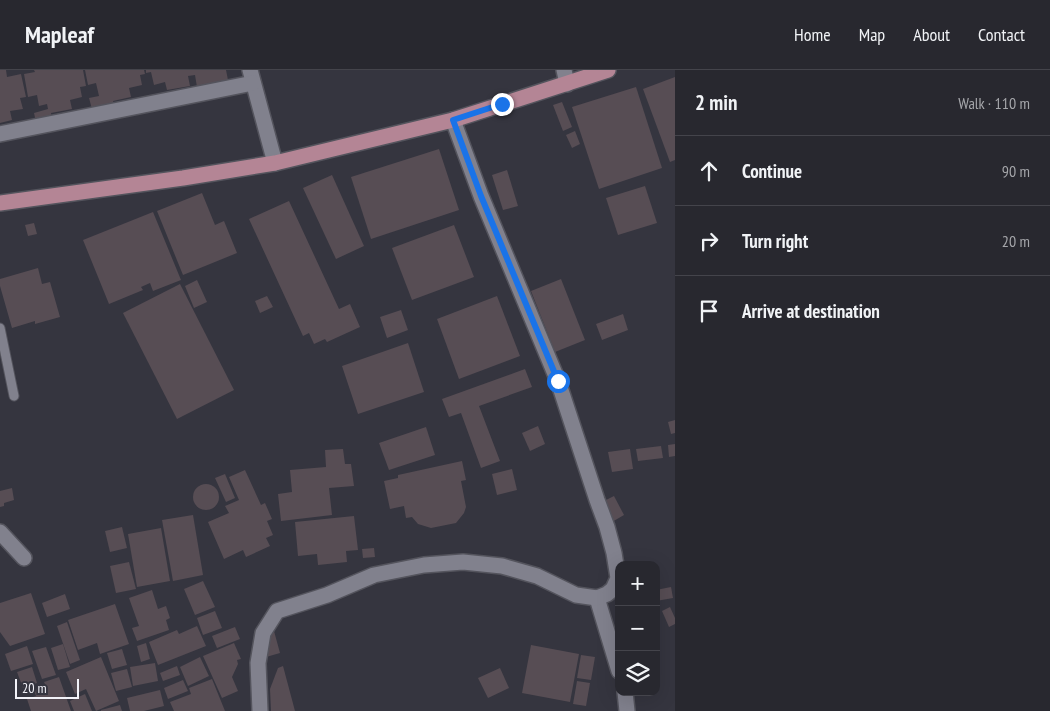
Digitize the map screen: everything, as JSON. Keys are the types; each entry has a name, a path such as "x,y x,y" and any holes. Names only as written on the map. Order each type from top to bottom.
{"main road":[{"path":"0,203 183,178 275,163 453,120 566,77 608,70"}],"street":[{"path":"0,134 251,76 275,163"},
{"path":"260,711 258,702 258,663 263,633 277,611 327,595 374,575 424,565 463,562 502,566 538,576 576,595 597,598 613,589 618,578 608,527 597,500 558,381 481,196 453,120"},
{"path":"0,532 24,558"},
{"path":"597,598 615,658"},
{"path":"626,696 628,711"}],"lane":[{"path":"0,328 14,396"}],"building":[{"path":"0,70 6,70 7,77 21,74 26,97 20,98 23,109 10,111 12,120 0,123"},
{"path":"34,70 83,70 86,86 80,87 82,97 70,100 72,109 51,113 52,119 36,122 34,113 48,109 47,104 39,106 37,95 28,97 24,74 35,72"},
{"path":"85,70 144,70 145,74 140,75 142,85 129,88 131,97 113,101 114,104 92,109 89,98 99,96 96,83 88,85"},
{"path":"146,70 226,70 228,80 197,87 195,75 188,76 190,86 167,90 165,82 154,85 151,72 146,73"},
{"path":"675,77 675,160 670,162 643,89"},
{"path":"636,87 662,168 599,189 572,107"},
{"path":"562,102 572,127 563,131 553,105"},
{"path":"575,131 580,144 572,148 566,135"},
{"path":"439,149 459,210 371,239 351,177"},
{"path":"507,170 518,206 503,210 492,175"},
{"path":"332,175 364,246 336,259 303,188"},
{"path":"645,186 657,223 618,235 606,198"},
{"path":"202,193 215,225 224,221 237,253 183,275 157,211"},
{"path":"289,201 339,309 350,304 360,327 327,342 325,339 314,344 309,333 303,336 249,219"},
{"path":"153,212 181,280 153,291 150,283 141,287 143,290 109,304 83,240"},
{"path":"34,223 37,234 28,236 25,225"},
{"path":"454,225 474,277 412,300 392,248"},
{"path":"38,268 42,284 50,282 60,317 35,324 35,321 12,328 0,286 0,279"},
{"path":"561,279 585,340 555,352 531,291"},
{"path":"197,280 207,302 194,308 185,286"},
{"path":"180,284 234,390 177,419 123,313"},
{"path":"267,296 273,307 260,313 255,301"},
{"path":"497,296 520,356 459,379 437,319"},
{"path":"401,310 408,330 387,338 380,317"},
{"path":"623,314 628,330 602,340 596,324"},
{"path":"408,343 424,392 358,414 342,366"},
{"path":"525,369 532,387 479,406 500,461 481,468 461,413 449,417 442,399"},
{"path":"675,420 675,433 671,434 668,422"},
{"path":"538,426 545,444 530,451 522,433"},
{"path":"426,427 435,455 389,470 379,443"},
{"path":"675,444 675,456 669,457 668,445"},
{"path":"661,446 663,458 638,461 636,449"},
{"path":"343,449 345,464 351,464 354,486 329,488 332,515 281,521 278,494 292,492 290,470 326,467 325,450"},
{"path":"630,449 633,469 612,472 608,452"},
{"path":"462,461 466,480 461,481 466,507 456,523 431,528 418,524 412,517 406,518 404,506 390,509 384,481 398,478 398,475"},
{"path":"512,469 517,490 497,495 492,474"},
{"path":"245,470 261,505 265,503 272,519 267,521 273,535 266,538 270,546 246,557 243,550 224,559 208,522 229,513 225,506 239,500 229,477"},
{"path":"225,474 235,498 226,502 215,478"},
{"path":"206,484 215,488 219,497 215,506 206,510 197,506 193,497 197,488"},
{"path":"12,488 14,500 4,503 4,506 0,507 0,491"},
{"path":"614,496 624,515 612,522 602,502"},
{"path":"193,515 203,575 173,581 162,520"},
{"path":"354,516 358,550 346,551 347,562 318,565 317,554 298,556 295,522"},
{"path":"122,527 127,548 110,552 105,531"},
{"path":"161,528 170,581 137,587 128,534"},
{"path":"374,548 375,557 363,558 362,549"},
{"path":"129,562 136,589 116,593 110,566"},
{"path":"203,581 215,607 195,615 184,589"},
{"path":"671,587 673,598 660,600 660,589"},
{"path":"152,590 158,609 166,606 170,618 166,620 169,630 137,641 132,628 139,626 129,598"},
{"path":"31,593 45,634 10,646 0,632 0,603"},
{"path":"65,594 70,609 47,617 42,603"},
{"path":"115,604 129,644 100,654 97,643 78,650 68,620"},
{"path":"670,607 675,618 675,624 669,627 662,611"},
{"path":"215,611 222,628 203,635 197,618"},
{"path":"67,622 80,660 70,664 57,626"},
{"path":"197,626 206,646 158,665 149,642 177,630 179,634"},
{"path":"235,627 240,639 217,648 212,636"},
{"path":"274,631 280,653 266,657 269,633"},
{"path":"146,643 150,659 141,662 137,646"},
{"path":"234,643 241,659 237,660 238,664 232,677 238,691 222,698 203,656"},
{"path":"63,644 70,667 58,670 51,648"},
{"path":"531,645 579,654 570,702 522,693"},
{"path":"27,646 33,664 11,671 5,654"},
{"path":"46,647 56,675 42,679 32,651"},
{"path":"122,649 127,665 112,669 107,653"},
{"path":"581,655 595,657 591,680 577,678"},
{"path":"101,657 119,701 96,711 86,689 75,694 66,672"},
{"path":"200,657 209,676 188,686 180,667"},
{"path":"155,663 158,681 133,686 130,667"},
{"path":"177,666 180,675 163,681 160,673"},
{"path":"283,666 295,711 271,711 270,689 278,668"},
{"path":"32,667 37,683 23,688 17,672"},
{"path":"500,668 509,688 488,698 478,678"},
{"path":"127,669 132,687 116,691 111,673"},
{"path":"59,677 71,711 31,711 27,699 36,696 34,690 46,686 44,682"},
{"path":"212,679 225,711 174,711 170,702 191,694 189,688"},
{"path":"183,680 188,691 168,699 164,688"},
{"path":"577,681 590,683 586,706 573,704"},
{"path":"160,690 164,706 144,711 130,711 127,698"},
{"path":"85,694 92,711 74,711 70,701"},
{"path":"120,705 122,711 101,711 101,710"}],"route":[{"path":"502,104 453,120 481,196 558,381"}]}
